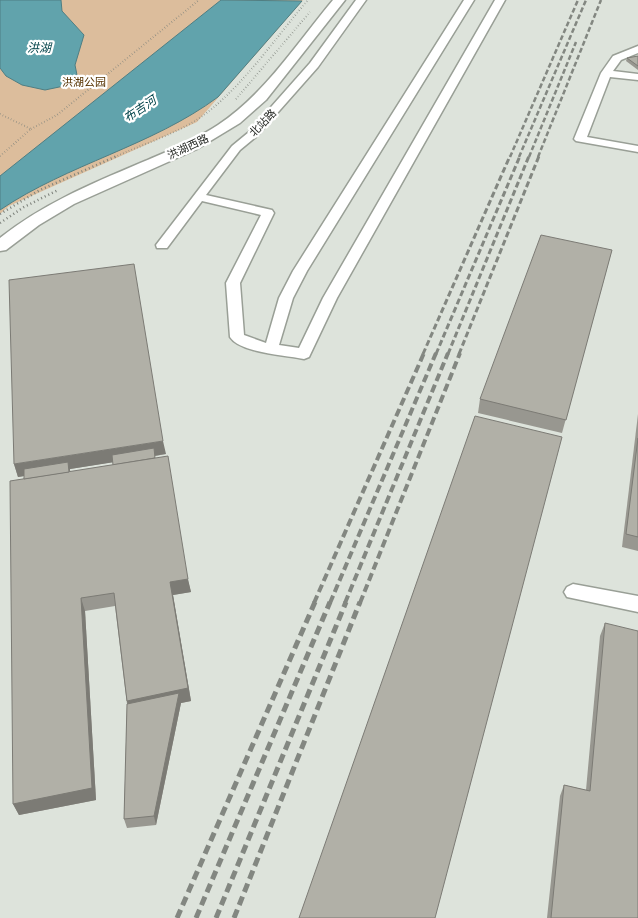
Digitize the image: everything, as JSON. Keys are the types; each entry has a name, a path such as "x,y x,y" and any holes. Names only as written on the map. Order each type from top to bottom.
{"main road":[{"name":"洪湖西路","path":"0,246 46,212 211,137 242,116 267,89 339,0"},
{"name":"洪湖西路","path":"0,231 35,207 92,180 191,138 232,112 252,92 322,3"}],"street":[{"name":"北站路","path":"162,244 236,148 253,134 314,65 361,0"},
{"path":"271,350 286,298 300,271 469,0"},
{"path":"199,197 268,213 233,284 237,337 249,345 304,354 330,298 500,0"},
{"path":"638,49 617,58 606,73 580,139 638,149"},
{"path":"606,73 638,77"},
{"path":"573,592 638,604"}],"path":[{"path":"0,156 31,129 57,115 199,0"},
{"path":"0,214 40,190 195,121 215,107 236,85 308,0"},
{"path":"231,104 322,3"},
{"path":"0,114 31,129"}],"green space":[{"name":"洪湖公园","path":"0,0 303,0 197,122 9,206 0,214"}],"water":[{"name":"洪湖","path":"0,0 61,0 62,11 84,35 75,65 77,75 64,86 45,90 22,85 6,76 0,68"},
{"name":"布吉河","path":"221,0 302,1 218,97 166,129 53,180 0,210 0,176"}],"building":[{"path":"638,56 638,66 627,58"},
{"path":"541,235 612,250 566,420 480,399"},
{"path":"134,264 163,441 14,464 9,280"},
{"path":"475,416 562,437 435,918 299,918"},
{"path":"638,438 638,537 626,534"},
{"path":"154,448 155,458 113,465 112,455"},
{"path":"168,456 188,579 170,582 188,688 127,701 114,593 81,598 92,788 13,804 10,481"},
{"path":"68,462 69,472 24,479 24,469"},
{"path":"605,623 638,631 638,918 551,918 564,785 590,791"},
{"path":"179,693 154,816 124,819 127,704"}],"railway":[{"path":"510,157 578,0"},
{"path":"519,157 586,0"},
{"path":"538,157 601,0"},
{"path":"529,157 576,42"},
{"path":"423,354 510,156"},
{"path":"436,354 520,156"},
{"path":"448,354 529,156"},
{"path":"459,354 539,156"},
{"path":"314,603 424,353"},
{"path":"330,603 436,353"},
{"path":"345,603 448,353"},
{"path":"360,603 460,353"},
{"path":"177,918 315,602"},
{"path":"196,918 330,602"},
{"path":"216,918 346,602"},
{"path":"234,918 360,602"}]}
